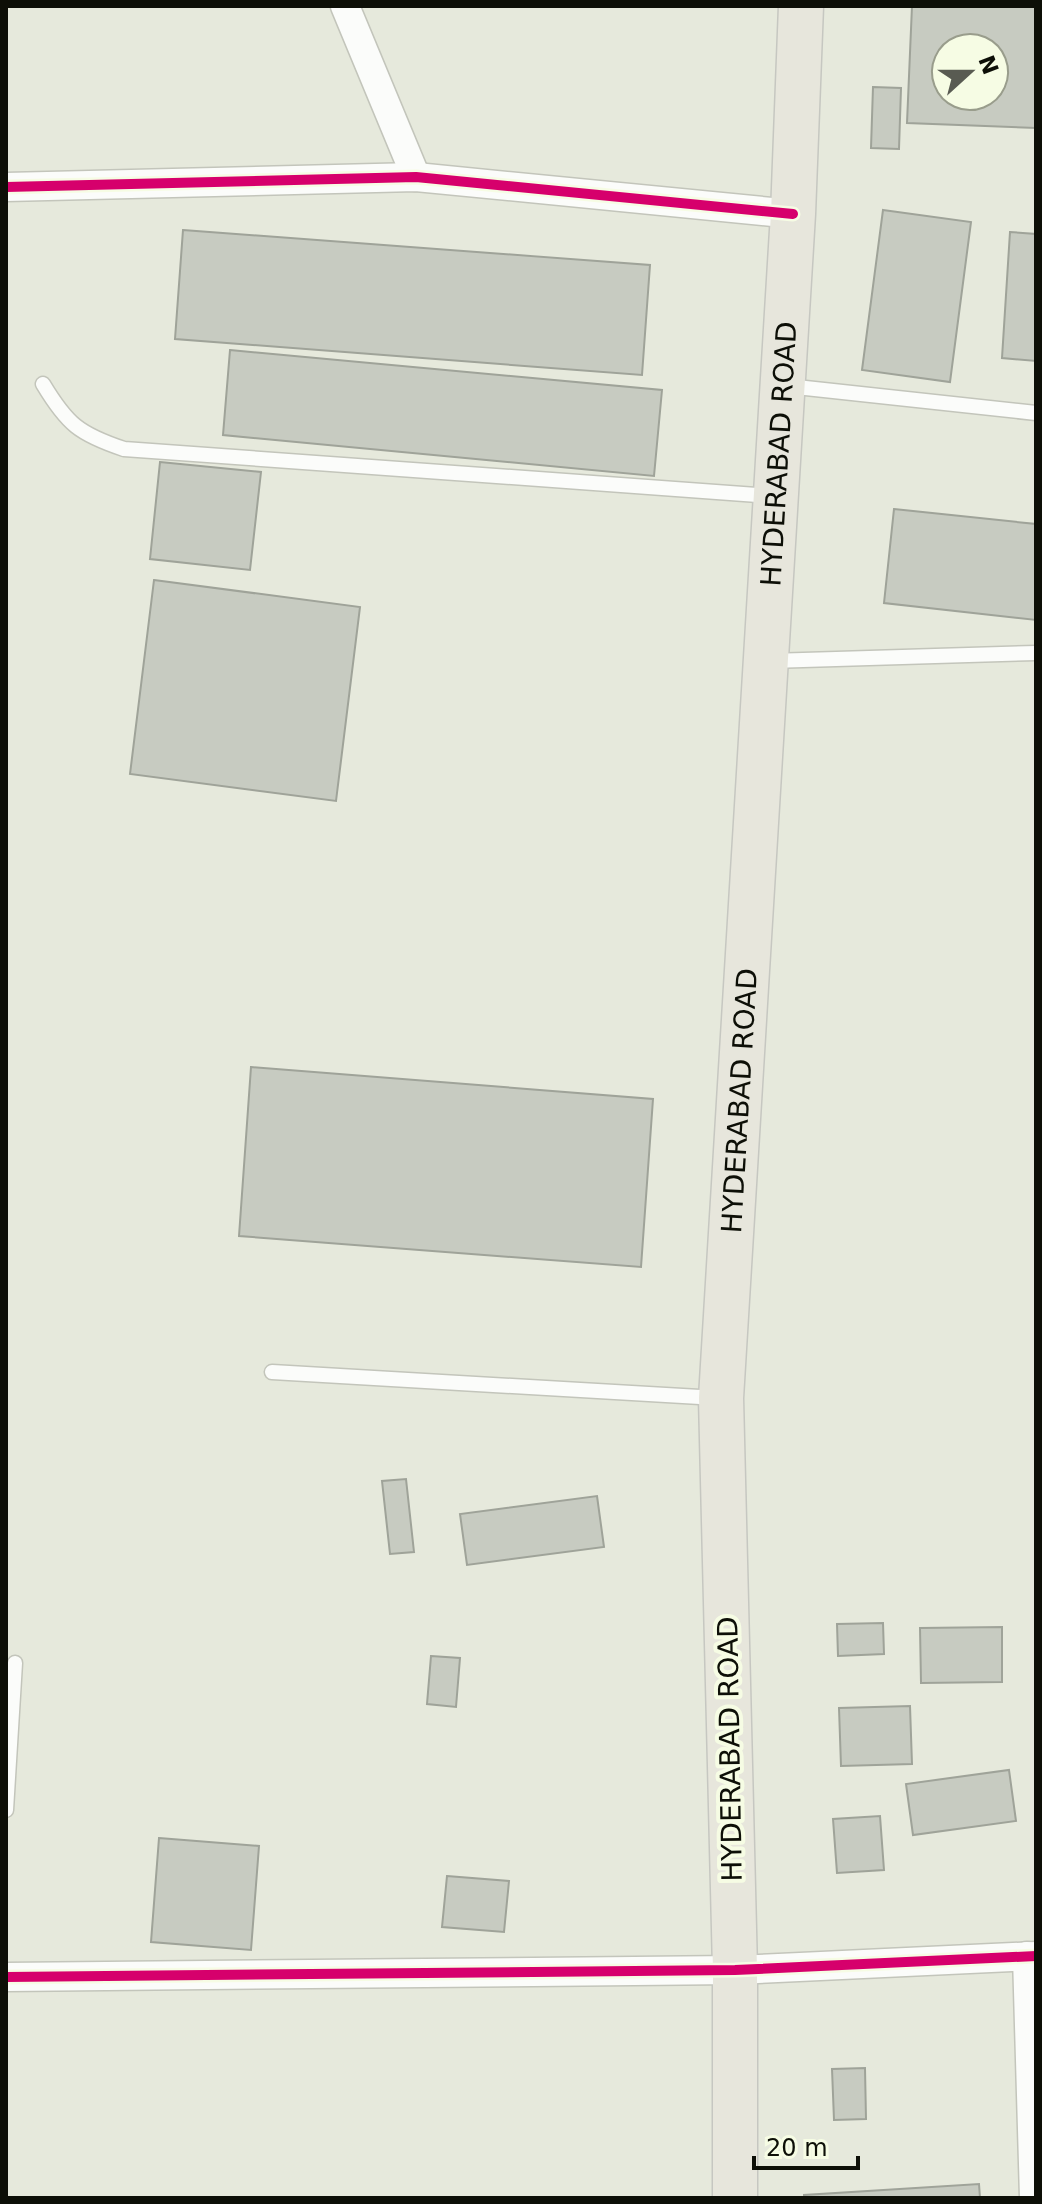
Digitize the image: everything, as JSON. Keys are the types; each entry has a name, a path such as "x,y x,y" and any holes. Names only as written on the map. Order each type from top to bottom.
{"main road":[{"name":"HYDERABAD ROAD","path":"735,2198 735,1970 721,1398 793,214 801,6"}],"street":[{"path":"345,6 416,177"},
{"path":"6,187 416,177 793,214"},
{"path":"6,1977 735,1970 1031,1956 1034,2198"}],"lane":[{"path":"43,384 61,414 89,437 124,449 776,496"},
{"path":"783,385 1036,413"},
{"path":"766,661 1036,653"},
{"path":"272,1372 721,1398"},
{"path":"6,1810 15,1663"}],"building":[{"path":"912,6 1036,6 1036,128 907,123"},
{"path":"873,87 901,88 899,149 871,148"},
{"path":"883,210 971,222 950,382 862,370"},
{"path":"183,230 650,265 642,375 175,339"},
{"path":"1010,232 1036,234 1036,361 1002,358"},
{"path":"230,350 662,390 654,476 223,435"},
{"path":"160,462 261,472 250,570 150,559"},
{"path":"894,509 1036,524 1036,620 884,603"},
{"path":"154,580 360,607 336,801 130,774"},
{"path":"251,1067 653,1099 641,1267 239,1236"},
{"path":"406,1479 414,1552 390,1554 382,1481"},
{"path":"597,1496 604,1547 467,1565 460,1514"},
{"path":"883,1623 884,1654 838,1656 837,1624"},
{"path":"1002,1627 1002,1682 921,1683 920,1628"},
{"path":"431,1656 460,1658 456,1707 427,1704"},
{"path":"910,1706 912,1764 841,1766 839,1708"},
{"path":"1009,1770 1016,1821 913,1835 906,1784"},
{"path":"880,1816 884,1870 837,1873 833,1819"},
{"path":"159,1838 259,1846 251,1950 151,1942"},
{"path":"447,1876 509,1881 504,1932 442,1927"},
{"path":"865,2068 866,2119 834,2120 832,2069"},
{"path":"979,2184 980,2198 804,2198 804,2195"}],"cycle path":[{"path":"6,187 416,177 793,214"},
{"path":"6,1977 735,1970 1036,1956"}]}
